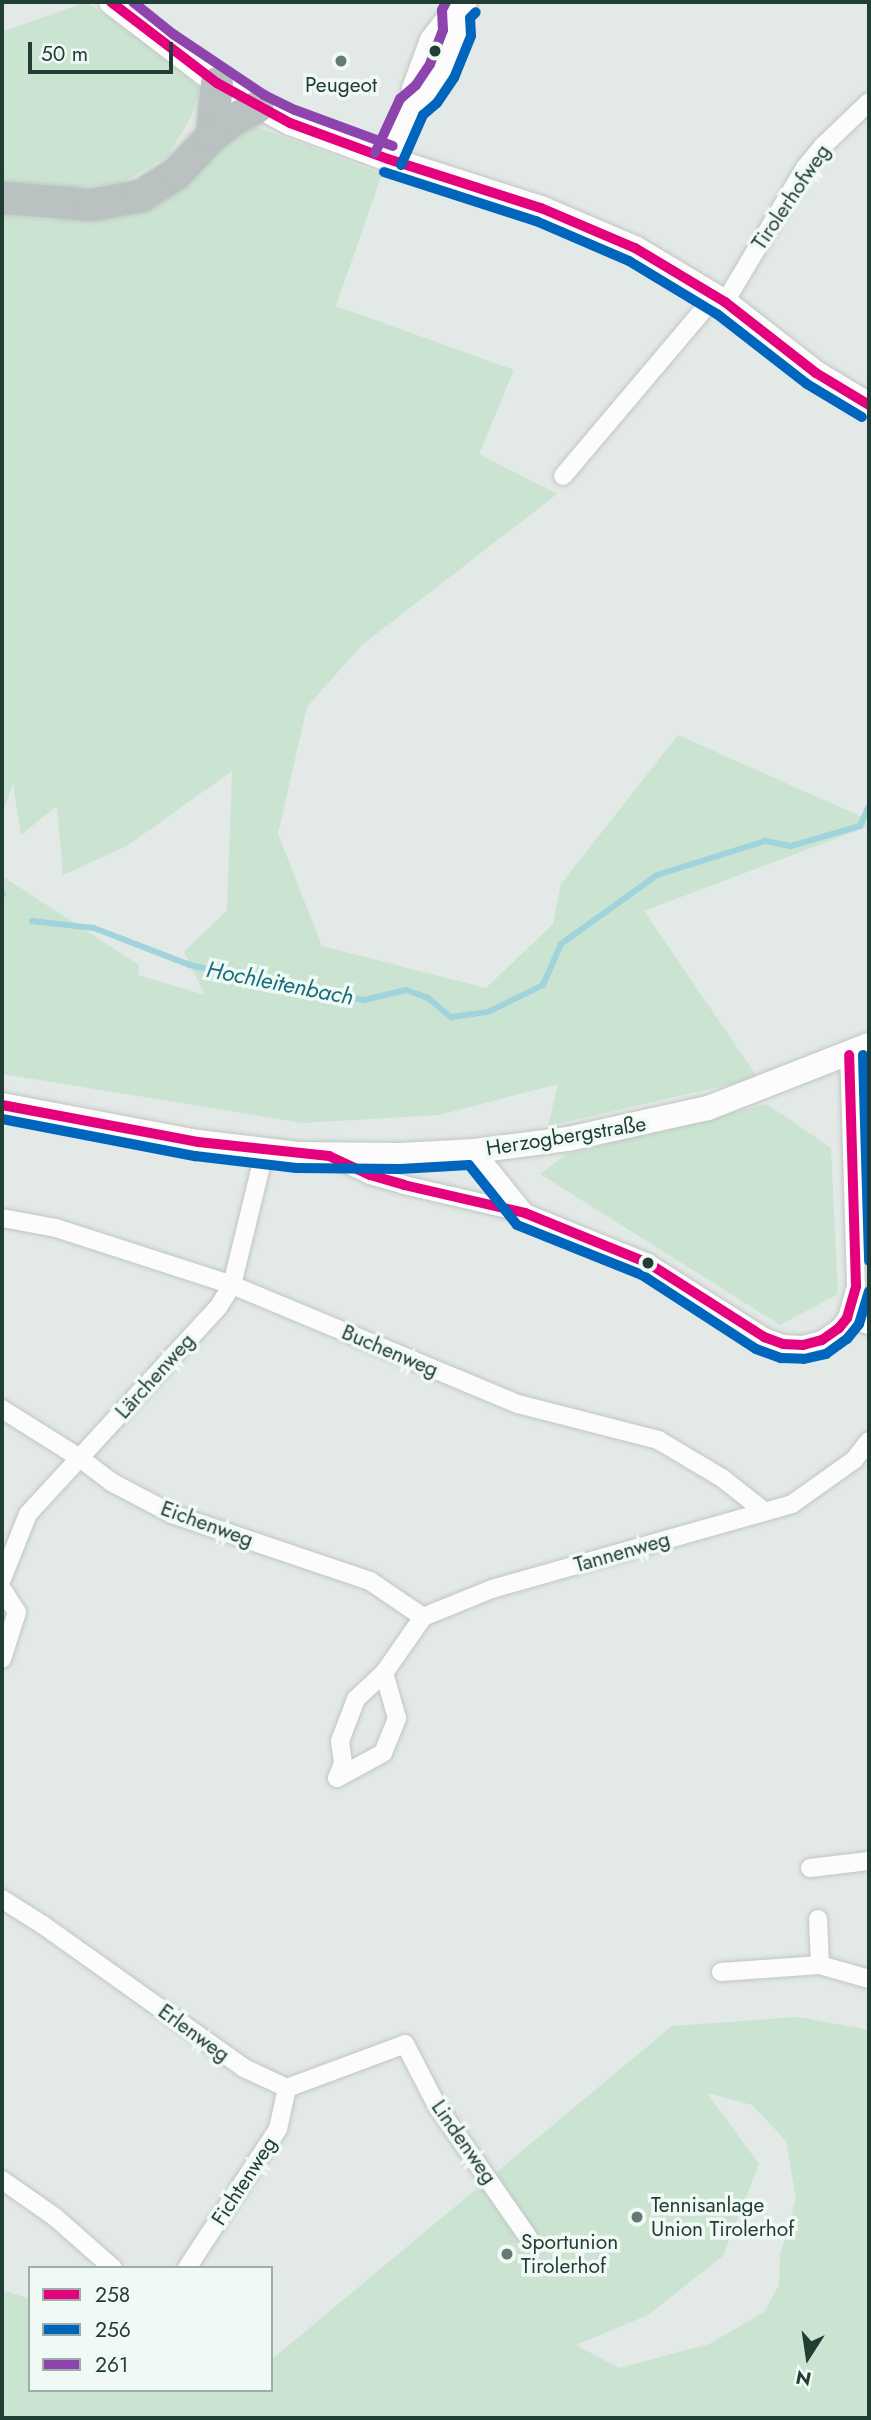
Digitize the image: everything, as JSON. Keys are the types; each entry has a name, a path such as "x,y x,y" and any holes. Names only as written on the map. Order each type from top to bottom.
{"highway":[{"path":"212,136 217,83"},
{"path":"2,198 92,205 141,196 176,174 212,136 257,107"}],"main road":[{"path":"113,3 217,83 257,107 388,159 587,226 635,248 720,299 816,373 869,405"},
{"name":"Herzogbergstraße","path":"2,1105 198,1142 265,1150 329,1156 475,1151 568,1139 684,1114 768,1087 859,1050"}],"street":[{"path":"388,159 412,106 426,94 442,71 457,32 461,7"},
{"name":"Tirolerhofweg","path":"563,476 720,299 822,146 869,102"},
{"path":"329,1156 370,1175 404,1185 524,1213 648,1263 764,1337 783,1344 803,1345 822,1340 846,1318 856,1286 859,1050"},
{"name":"Lärchenweg","path":"2,1579 28,1514 219,1306 232,1285 265,1150"},
{"path":"475,1151 524,1213"},
{"name":"Buchenweg","path":"2,1219 56,1228 232,1285 518,1404 658,1440 722,1478 764,1511"},
{"path":"846,1318 869,1325"},
{"name":"Eichenweg","path":"2,1409 81,1458 110,1482 172,1514 370,1581 423,1617"},
{"name":"Tannenweg","path":"423,1617 492,1589 792,1504 854,1460 869,1441"},
{"path":"2,1588 17,1612 2,1659"},
{"path":"384,1673 397,1718 383,1754 337,1778 343,1763 340,1741 356,1699 384,1673 423,1617"},
{"path":"810,1868 869,1861"},
{"name":"Erlenweg","path":"2,1899 43,1925 244,2068 287,2088"},
{"path":"818,1919 820,1965"},
{"path":"721,1972 820,1965 869,1979"},
{"name":"Lindenweg","path":"287,2088 405,2044 437,2106 528,2237"},
{"name":"Fichtenweg","path":"188,2266 278,2129 287,2088"},
{"path":"2,2181 56,2218 111,2266"}],"green space":[{"path":"86,2 141,39 200,88 191,117 168,156 120,184 59,188 2,182 2,32"},
{"path":"252,125 382,174 336,306 514,370 479,454 557,494 362,645 307,707 278,834 322,946 486,988 553,924 561,884 678,735 869,820 869,826 644,911 758,1078 548,1126 558,1084 439,1115 303,1123 2,1074 2,876 139,965 138,975 205,995 184,952 227,910 232,771 127,846 63,875 57,806 21,835 13,784 2,814 2,215 51,220 120,215"},
{"path":"767,1104 831,1148 838,1294 780,1325 540,1174 567,1154"},
{"path":"798,2017 869,2030 869,2418 2,2418 2,2290 28,2298 28,2392 273,2392 273,2358 672,2026","holes":["707,2093 752,2105 786,2141 796,2199 780,2255 779,2285 764,2312 709,2344 619,2368 576,2345 648,2315 723,2256 759,2164"]}],"waterway":[{"name":"Hochleitenbach","path":"32,921 94,928 190,965 285,987 364,1000 406,990 428,998 451,1017 488,1012 543,985 561,944 657,875 765,841 791,846 860,826 869,806"}],"transit line":[{"name":"258","path":"111,2 217,83 290,123 388,159 541,208 635,248 725,302 816,373 869,405"},
{"name":"261","path":"133,2 173,34 264,95 295,110 393,146"},
{"name":"261","path":"375,153 400,99 416,85 430,64 443,30 442,10 446,2"},
{"name":"256","path":"401,165 423,115 437,103 454,78 471,36 470,18 476,12"},
{"name":"256","path":"384,172 536,221 629,261 717,314 807,384 862,417"},
{"name":"258","path":"2,1105 198,1142 329,1156 370,1175 404,1185 525,1213 648,1263 764,1337 783,1344 803,1345 822,1340 839,1328 847,1318 856,1286 849,1055"},
{"name":"256","path":"863,1055 869,1261"},
{"name":"256","path":"2,1119 195,1156 296,1168 400,1169 469,1165 517,1225 642,1275 756,1349 781,1358 804,1359 826,1354 847,1339 859,1324 869,1291"}],"place":[{"name":"Peugeot","path":"341,61"},
{"name":"Tennisanlage Union Tirolerhof","path":"637,2217"},
{"name":"Sportunion Tirolerhof","path":"507,2254"}]}
